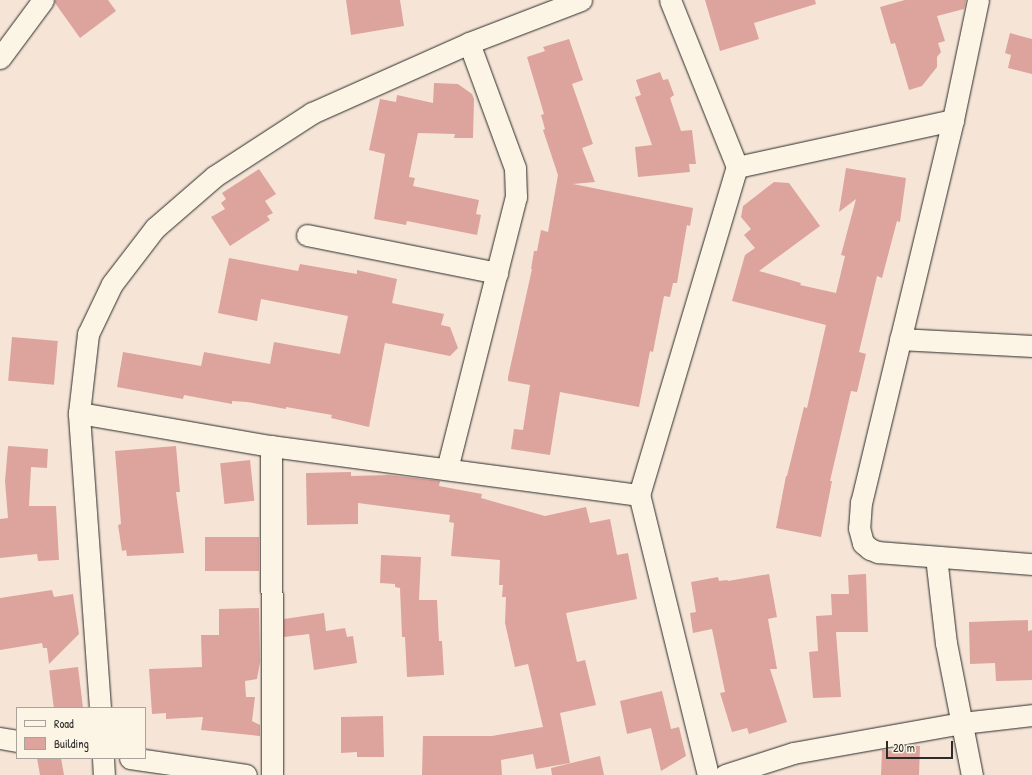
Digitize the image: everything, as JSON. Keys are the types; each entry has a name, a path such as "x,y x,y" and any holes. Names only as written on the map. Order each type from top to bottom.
{"street":[{"path":"0,58 42,0"},
{"path":"100,707 79,413 88,334 112,284 155,228 216,176 312,113 469,43 581,0"},
{"path":"670,0 737,167 639,495 708,775"},
{"path":"978,0 954,120 861,502 860,535 863,543 878,552 1032,564"},
{"path":"447,469 516,197 515,168 469,43"},
{"path":"737,167 954,120"},
{"path":"307,235 497,273"},
{"path":"900,339 1032,346"},
{"path":"79,413 271,446 639,495"},
{"path":"271,446 272,775"},
{"path":"936,557 946,643 972,775"},
{"path":"725,775 793,753 962,724 1032,715"},
{"path":"0,738 16,740"},
{"path":"103,759 104,775"},
{"path":"137,759 246,775"}],"building":[{"path":"55,0 108,0 116,11 80,38 55,3"},
{"path":"346,0 400,0 404,26 351,35"},
{"path":"705,0 815,0 816,4 754,23 759,39 720,51"},
{"path":"905,0 966,0 964,9 937,16 945,41 938,43 941,52 937,57 937,67 922,86 909,90 895,43 891,44 880,7"},
{"path":"1010,33 1032,39 1032,74 1008,68 1011,55 1005,53"},
{"path":"569,39 583,80 572,84 593,144 582,148 595,182 573,184 693,208 690,226 687,225 677,283 673,283 670,297 664,296 653,352 650,351 639,407 560,392 550,455 511,449 514,429 523,430 530,385 508,381 508,377 532,269 534,251 537,251 541,230 548,232 558,175 543,130 545,129 541,115 544,114 527,57 545,51 543,47"},
{"path":"660,72 663,80 668,79 674,95 670,98 681,131 692,130 696,164 689,164 690,172 638,177 635,147 652,145 635,97 641,95 636,80"},
{"path":"434,83 458,84 472,94 474,99 473,138 454,138 455,134 418,133 409,177 415,178 413,186 479,200 476,214 481,215 477,235 407,221 406,225 374,219 385,154 369,150 380,99 396,102 397,95 433,103"},
{"path":"846,168 906,178 900,222 897,221 882,278 877,276 859,352 866,354 857,392 851,391 830,481 832,481 821,537 776,528 786,476 804,407 807,408 826,325 732,301 745,255 755,248 744,235 751,229 741,217 743,206 774,182 789,183 820,226 759,271 801,283 800,285 836,293 845,256 841,255 856,199 839,212"},
{"path":"259,169 276,194 265,201 273,213 267,216 270,220 230,246 211,217 225,209 221,203 226,199 222,193"},
{"path":"229,258 298,271 300,264 357,274 357,270 397,279 392,303 444,314 441,325 450,327 458,348 450,356 385,343 369,427 331,418 332,415 286,407 286,409 247,402 232,401 232,404 184,395 183,399 117,387 123,352 201,366 204,352 270,364 274,342 340,354 348,316 261,299 257,321 218,313"},
{"path":"12,337 58,341 54,385 8,381"},
{"path":"8,446 48,449 47,468 31,467 29,506 56,506 59,560 38,561 37,554 0,558 0,519 8,518 5,481"},
{"path":"176,446 180,492 176,492 184,553 127,556 126,550 122,551 118,525 121,524 115,451"},
{"path":"250,460 254,501 224,504 220,463"},
{"path":"351,472 351,476 389,475 440,481 439,486 482,494 481,498 545,516 586,507 590,523 610,519 617,555 628,553 637,599 566,613 577,662 585,660 596,705 560,713 570,763 536,769 533,754 501,760 502,775 422,775 423,736 492,736 543,727 528,664 515,667 505,623 506,597 502,597 503,585 499,585 500,560 451,556 454,523 449,522 450,515 358,503 358,524 307,525 306,473"},
{"path":"205,537 259,537 259,571 205,571"},
{"path":"381,555 421,557 419,600 437,600 439,641 442,641 444,675 407,677 405,637 402,637 400,588 395,587 395,584 380,583"},
{"path":"769,574 777,617 768,619 777,669 770,669 787,722 749,734 747,728 732,732 720,693 725,692 712,629 693,633 690,613 696,612 691,582 718,577 719,581 728,581"},
{"path":"866,574 868,632 836,632 841,697 813,698 809,652 818,651 816,616 832,615 831,594 849,594 848,575"},
{"path":"52,590 54,597 73,594 79,634 49,664 47,648 43,648 42,643 0,650 0,598"},
{"path":"259,608 260,662 257,679 245,681 246,697 255,697 252,721 260,725 260,736 201,730 203,717 166,719 166,713 152,714 149,669 202,667 201,635 219,635 219,609"},
{"path":"324,613 326,631 345,628 347,637 353,636 357,663 314,670 309,634 284,637 284,619"},
{"path":"1028,620 1028,631 1032,630 1032,680 996,681 995,663 970,664 969,622"},
{"path":"78,667 83,707 54,707 49,671"},
{"path":"662,691 671,729 679,727 686,756 661,771 651,728 627,734 620,701"},
{"path":"383,716 384,757 357,757 357,752 341,753 341,717"},
{"path":"899,746 920,746 919,775 881,775 882,750 899,751"},
{"path":"600,756 604,775 552,775 551,768"},
{"path":"37,759 61,759 64,775 40,775"}]}
